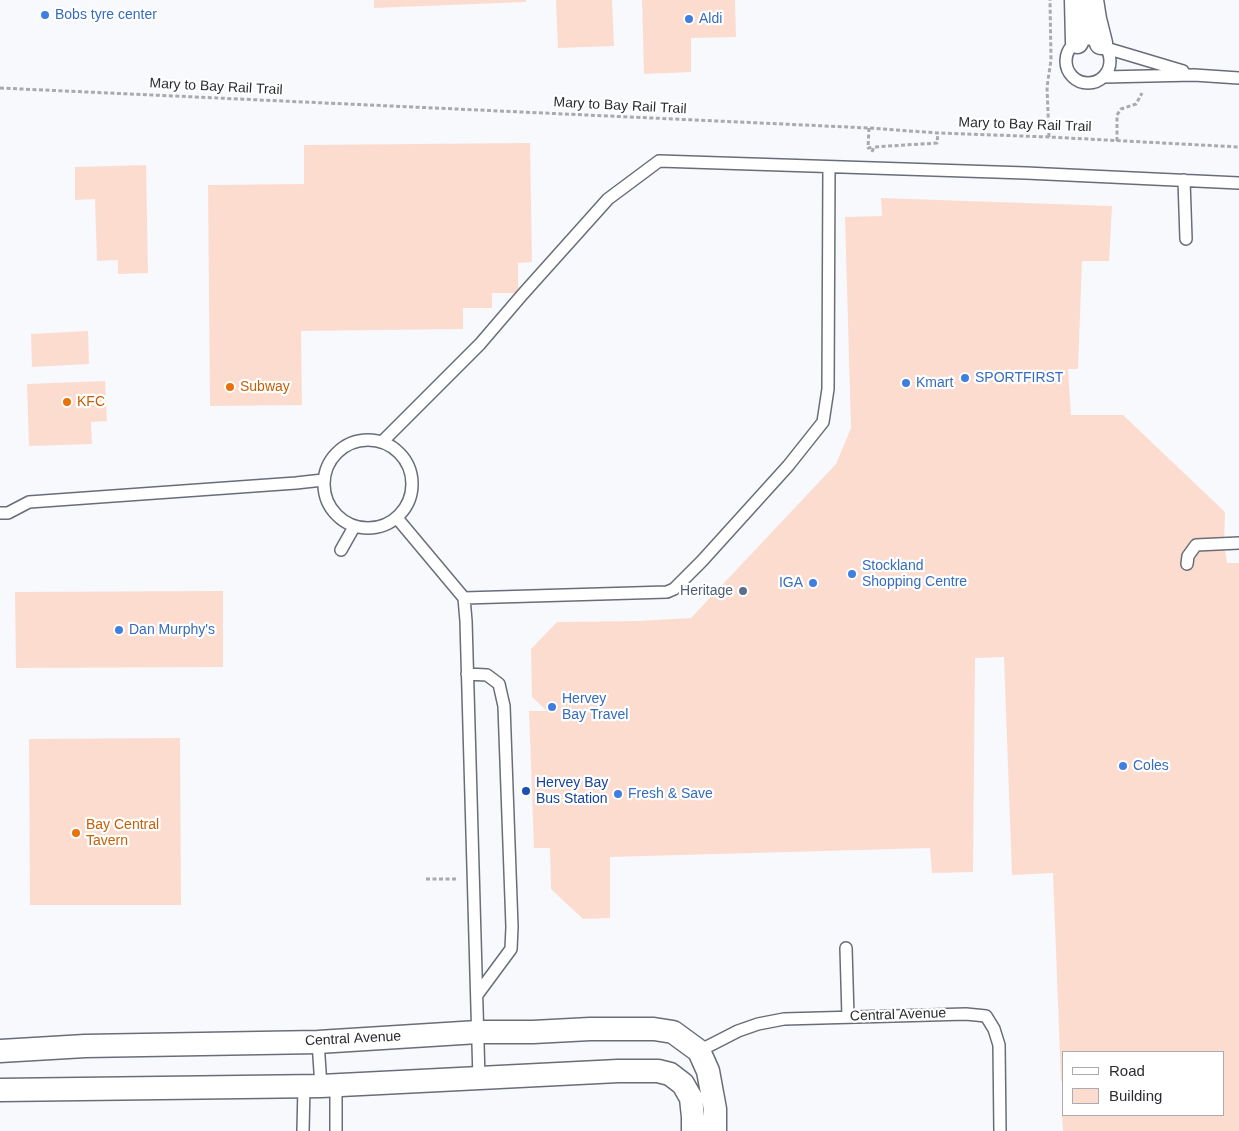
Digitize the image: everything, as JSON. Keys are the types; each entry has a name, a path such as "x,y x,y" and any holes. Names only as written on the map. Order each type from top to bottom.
{"street":[{"path":"1076,0 1077,42"},
{"path":"1092,0 1095,19 1104,46"},
{"name":"Central Avenue","path":"0,1051 85,1046 318,1042 478,1032 654,1029 673,1032 699,1051 708,1071 715,1109 715,1131"},
{"path":"0,1090 320,1086 618,1071 658,1071 670,1074 683,1084 691,1098 693,1131"}],"lane":[{"path":"1104,46 1109,55 1110,62 1104,77 1096,82 1087,83 1078,80 1071,74 1067,66 1067,57 1070,49 1077,42 1085,39 1094,40 1104,46 1194,75"},
{"path":"1104,77 1194,75 1239,78"},
{"path":"382,442 480,344 608,199 659,162 1017,172 1239,183"},
{"path":"464,598 667,592 674,589 702,561 788,466 823,422 828,389 829,167"},
{"path":"1184,180 1186,239"},
{"path":"372,440 382,442 394,448 404,458 410,470 411,496 405,508 396,518 384,526 369,529 354,527 341,520 331,509 324,495 323,480 327,466 335,453 348,444 372,440"},
{"path":"0,513 8,513 29,502 323,480"},
{"path":"396,518 464,598 479,1079"},
{"path":"341,550 354,527"},
{"path":"1187,564 1188,556 1196,545 1239,543"},
{"path":"467,674 487,675 499,684 504,706 512,918 511,949 477,995"},
{"path":"846,948 848,1017"},
{"name":"Central Avenue","path":"699,1051 738,1031 758,1024 784,1019 966,1014 986,1016 994,1028 998,1045 1000,1131"},
{"path":"318,1042 320,1086 336,1131"},
{"path":"303,1131 320,1086"}],"path":[{"path":"1049,137 1047,87 1051,60 1050,0"},
{"name":"Mary to Bay Rail Trail","path":"0,88 1239,147"},
{"path":"1118,140 1117,115 1122,109 1136,104 1142,94"},
{"path":"869,128 868,148 937,143 938,133"},
{"path":"871,158 874,147"},
{"path":"426,879 473,879"}],"building":[{"path":"374,0 526,0 526,2 374,8"},
{"path":"556,0 612,0 614,46 558,48"},
{"name":"Aldi","path":"642,0 735,0 736,37 691,38 691,72 644,74"},
{"path":"530,143 532,262 518,263 518,293 492,293 492,308 463,308 463,329 301,331 302,405 210,406 208,185 304,184 304,145"},
{"path":"146,165 148,273 118,274 118,260 97,261 95,199 75,200 75,167"},
{"path":"881,198 1112,206 1109,261 1082,261 1078,369 1068,369 1071,415 1123,415 1225,512 1224,544 1227,563 1239,563 1239,1131 1063,1131 1062,1116 1224,1116 1224,1051 1062,1051 1061,1081 1053,873 1012,875 1004,657 975,658 973,872 932,873 930,848 610,857 610,918 583,919 551,889 550,848 534,848 529,711 547,711 532,697 531,649 557,622 691,618 836,464 851,428 845,217 882,216"},
{"path":"88,331 89,364 32,367 31,334"},
{"name":"KFC","path":"105,381 107,421 91,422 92,444 29,446 27,384"},
{"name":"Dan Murphy's","path":"223,591 223,667 16,668 15,592"},
{"path":"180,738 181,905 30,905 29,739"}],"place":[{"name":"Bobs tyre center","path":"45,15"},
{"name":"Aldi","path":"689,19"},
{"name":"SPORTFIRST","path":"965,378"},
{"name":"Kmart","path":"906,383"},
{"name":"Subway","path":"230,387"},
{"name":"KFC","path":"67,402"},
{"name":"Stockland Shopping Centre","path":"852,574"},
{"name":"IGA","path":"813,583"},
{"name":"Heritage","path":"743,591"},
{"name":"Dan Murphy's","path":"119,630"},
{"name":"Hervey Bay Travel","path":"552,707"},
{"name":"Coles","path":"1123,766"},
{"name":"Hervey Bay Bus Station","path":"526,791"},
{"name":"Fresh & Save","path":"618,794"},
{"name":"Bay Central Tavern","path":"76,833"}]}
